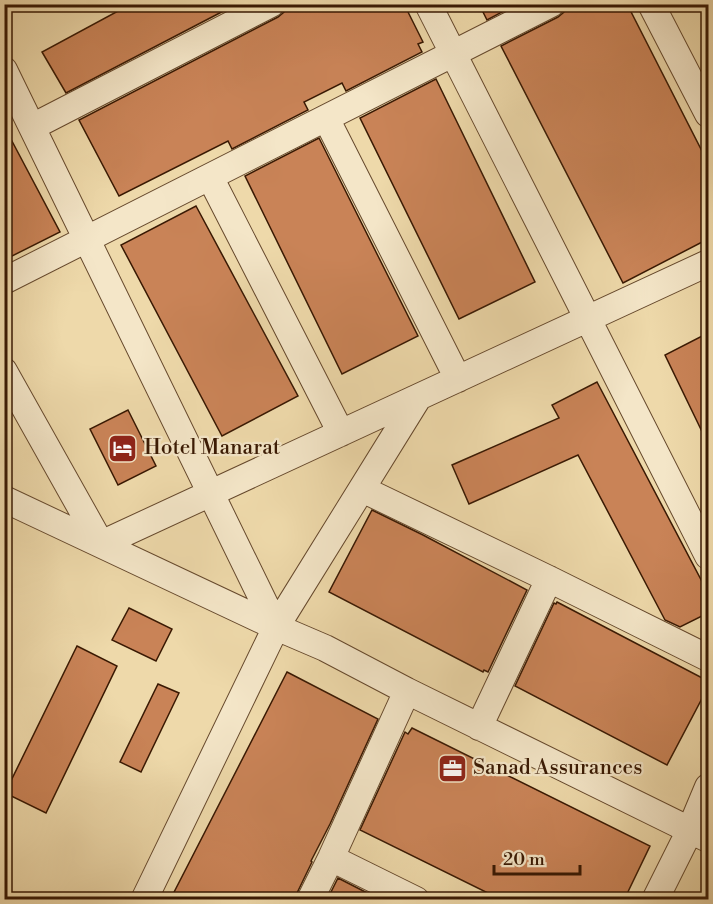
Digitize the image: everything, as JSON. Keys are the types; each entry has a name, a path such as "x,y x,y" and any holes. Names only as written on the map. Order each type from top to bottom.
{"street":[{"path":"32,127 271,4"},
{"path":"428,4 708,556"},
{"path":"4,280 551,4"},
{"path":"651,4 708,114"},
{"path":"4,70 276,627"},
{"path":"326,118 458,379"},
{"path":"210,177 341,434"},
{"path":"102,544 708,263"},
{"path":"4,371 102,544"},
{"path":"144,900 276,627 418,398"},
{"path":"362,489 708,658"},
{"path":"4,499 325,648 699,835"},
{"path":"479,727 549,579"},
{"path":"310,900 407,691"},
{"path":"655,900 699,835 708,787"},
{"path":"331,858 416,900"}],"building":[{"path":"131,4 237,4 66,93 42,52"},
{"path":"286,4 404,4 423,42 418,44 422,52 346,91 342,83 304,102 308,110 232,149 228,141 119,196 79,120 278,17 284,12"},
{"path":"479,4 517,4 487,20"},
{"path":"566,4 627,4 708,163 708,239 623,283 501,46 558,17 564,12"},
{"path":"436,79 535,282 459,319 360,118"},
{"path":"4,126 60,232 4,260"},
{"path":"319,138 418,336 342,374 245,176"},
{"path":"196,206 298,396 222,436 121,245"},
{"path":"708,333 708,444 665,355"},
{"path":"597,382 708,593 708,613 680,627 665,620 578,455 469,504 452,465 559,418 552,405"},
{"name":"Hotel Manarat","path":"128,410 156,466 118,485 90,429"},
{"path":"372,510 527,590 488,672 484,670 483,672 329,592"},
{"path":"557,602 708,681 708,687 667,765 515,686 554,603"},
{"path":"129,608 172,629 156,661 112,640"},
{"path":"77,646 117,666 46,813 5,793"},
{"path":"287,672 378,719 295,900 170,900"},
{"path":"158,684 179,693 141,772 120,762"},
{"path":"412,728 650,846 624,900 502,900 360,830 405,732 408,734"},
{"path":"338,878 381,900 327,900"}],"place":[{"name":"Hotel Manarat","path":"123,448"},
{"name":"Sanad Assurances","path":"452,768"}]}
